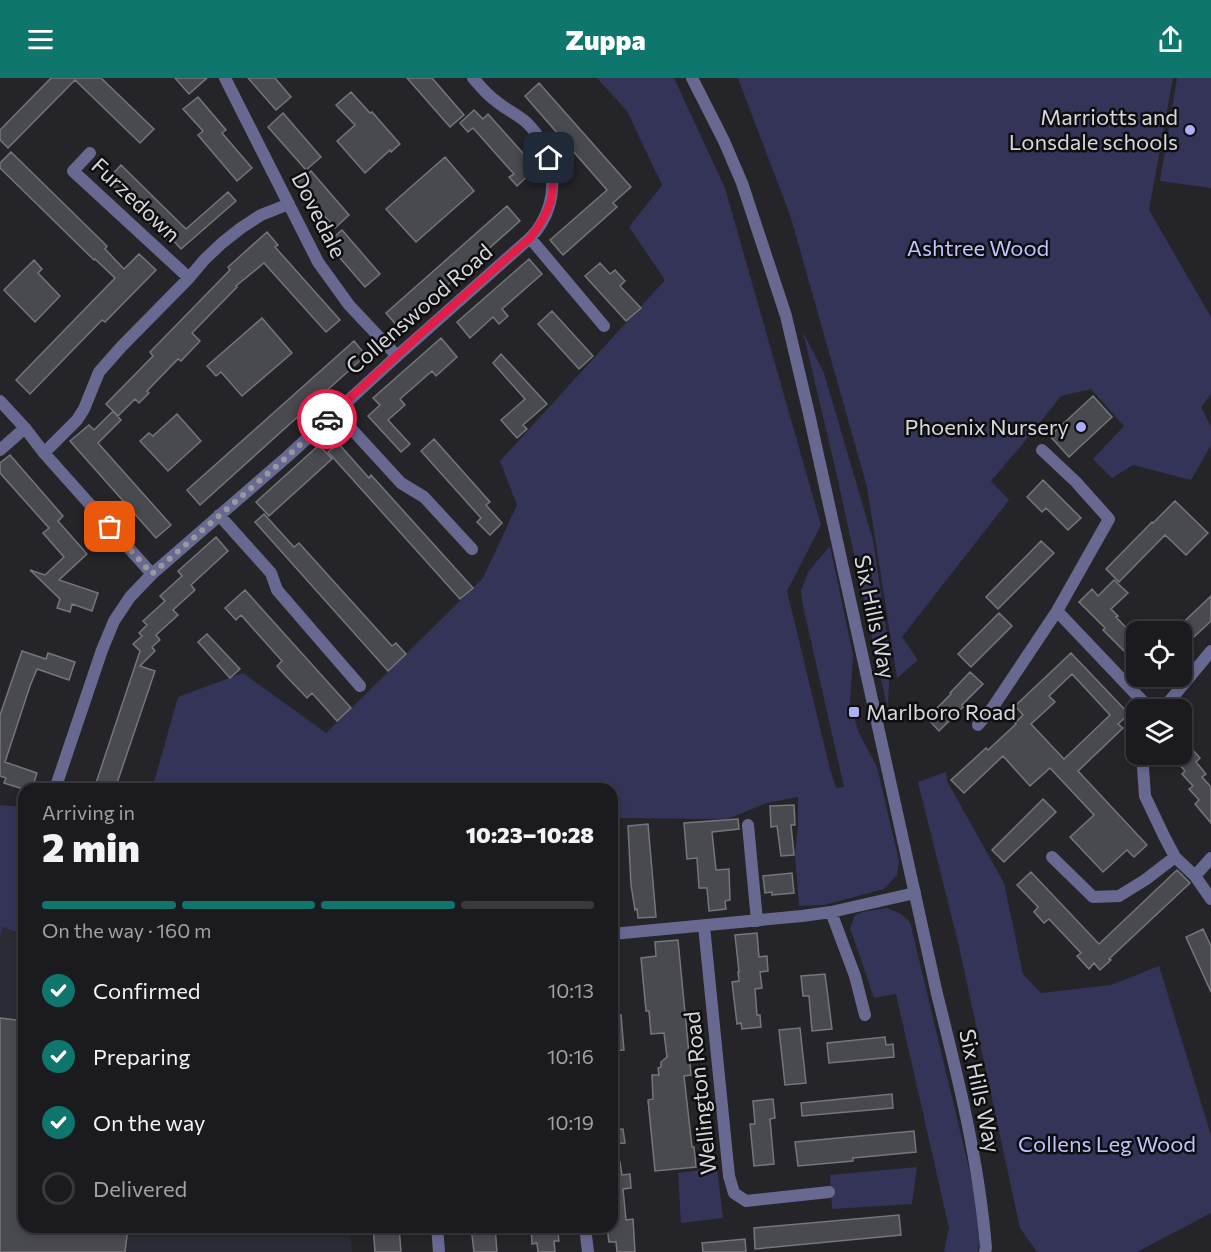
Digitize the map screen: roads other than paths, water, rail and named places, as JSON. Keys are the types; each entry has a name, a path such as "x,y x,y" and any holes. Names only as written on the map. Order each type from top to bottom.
{"street":[{"name":"Dovedale","path":"225,78 318,262 349,305 397,356"},
{"name":"Collenswood Road","path":"57,783 102,650 114,621 130,597 152,574 288,456 335,411 530,238 542,223 551,201 553,187 549,158 536,133 524,121 496,102 473,78"},
{"name":"Six Hills Way","path":"692,78 724,141 742,183 786,316 937,994 956,1070 983,1215 986,1251"},
{"name":"Furzedown","path":"90,153 73,171 189,278"},
{"path":"44,453 77,420 99,372 222,243 261,216 289,204"},
{"path":"530,238 604,326"},
{"path":"0,401 152,574"},
{"path":"335,411 401,483 424,496 472,549"},
{"path":"0,450 25,428"},
{"path":"978,725 993,707 1057,611 1109,519 1076,482 1042,450"},
{"path":"219,515 271,573 277,590 360,686"},
{"path":"1057,611 1141,699"},
{"path":"1171,699 1211,651"},
{"path":"1143,765 1145,796 1175,857 1195,876 1211,899"},
{"path":"748,825 757,921"},
{"path":"1052,857 1092,897 1119,896 1175,857"},
{"path":"1195,876 1211,858"},
{"path":"618,933 831,912 915,893"},
{"path":"831,912 855,976 865,1015"},
{"name":"Wellington Road","path":"704,926 729,1176 734,1193 746,1201 829,1192"},
{"path":"437,1233 439,1252"},
{"path":"586,1233 588,1252"}],"place":[{"name":"Marriotts and Lonsdale schools","path":"1190,130"},
{"name":"Phoenix Nursery","path":"1081,427"},
{"name":"Marlboro Road","path":"854,712"}],"park label":[{"name":"Ashtree Wood","path":"978,248"},
{"name":"Collens Leg Wood","path":"1107,1144"}]}
